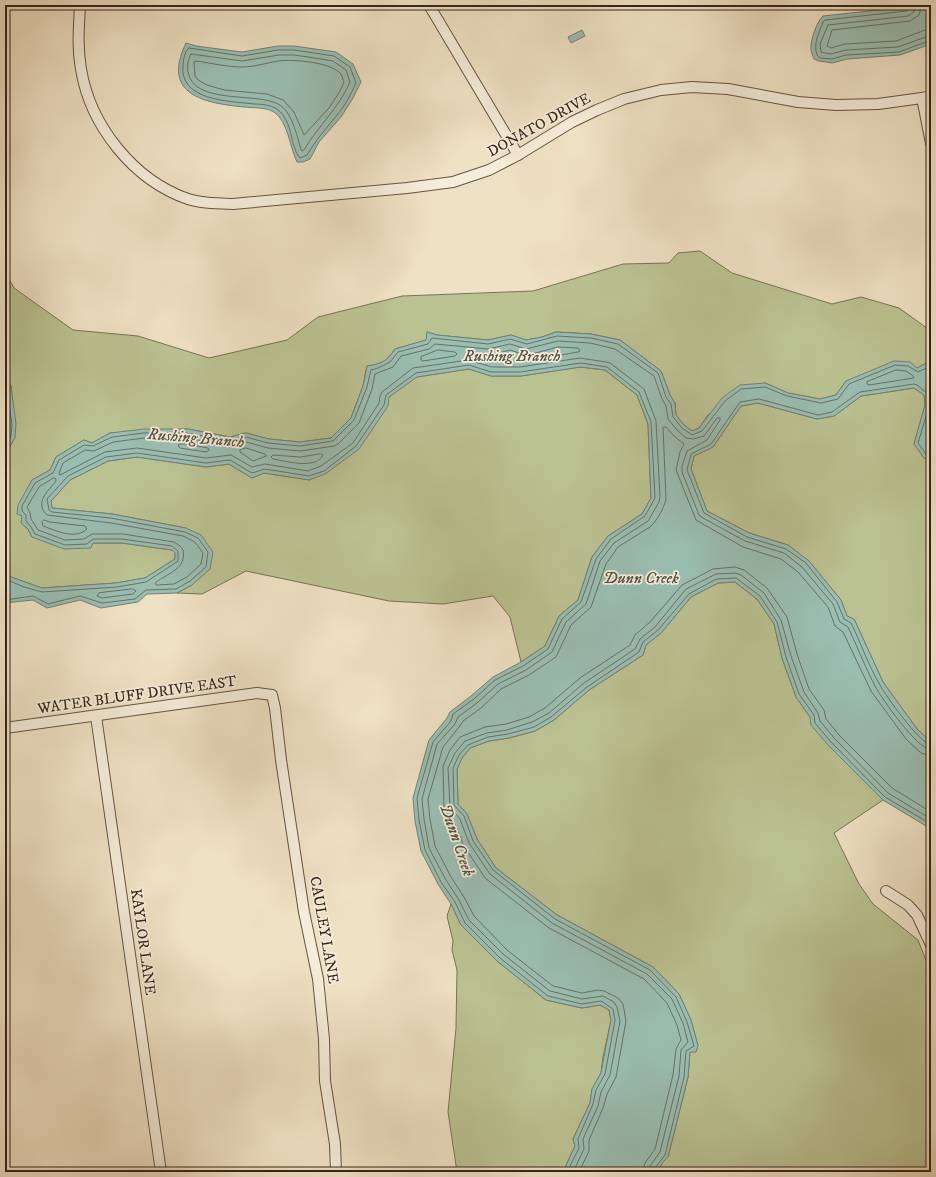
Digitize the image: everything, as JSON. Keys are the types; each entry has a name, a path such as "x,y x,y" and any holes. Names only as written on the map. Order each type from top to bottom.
{"street":[{"name":"DONATO DRIVE","path":"80,5 78,48 84,81 93,108 103,126 130,163 163,188 189,200 211,203 233,204 407,188 453,182 488,170 518,155 572,122 597,110 624,99 661,90 692,87 728,89 798,102 836,105 878,104 926,97"},
{"path":"430,5 518,155"},
{"path":"926,97 931,143"},
{"name":"WATER BLUFF DRIVE EAST","path":"5,728 258,693 272,695"},
{"name":"CAULEY LANE","path":"272,695 304,912 318,979 324,1039 325,1081 335,1144 336,1172"},
{"name":"KAYLOR LANE","path":"96,716 161,1172"},
{"path":"886,891 908,905 917,915 931,945"}],"green space":[{"path":"700,251 732,273 832,304 861,297 899,308 931,331 931,361 917,368 846,381 836,395 820,399 788,393 765,383 708,415 699,428 692,431 684,425 676,415 675,403 670,395 661,371 620,340 591,334 556,332 542,337 526,340 511,335 488,340 437,335 427,332 427,340 395,349 384,361 367,366 363,386 351,418 331,438 300,442 269,439 246,433 230,437 188,429 110,433 92,443 84,440 56,457 50,470 32,480 21,523 28,529 32,537 92,543 122,543 172,550 175,553 175,559 145,578 116,583 42,588 5,575 5,456 15,437 11,386 5,378 5,272 14,288 73,330 138,336 209,358 287,340 318,317 402,296 533,291 623,264 669,263 678,253"},
{"path":"580,367 605,370 637,395 648,424 651,498 642,514 608,536 592,557 578,600 559,616 545,646 521,662 510,617 493,596 443,604 389,601 246,571 202,594 177,593 192,585 186,528 112,514 52,508 51,501 70,480 108,461 137,457 206,467 229,464 252,478 264,473 310,480 389,397 416,377 469,369 491,376 521,376"},
{"path":"914,388 924,395 925,405 914,444 924,458 931,460 931,742 917,729 883,682 854,619 847,616 841,600 809,561 788,545 749,533 707,511 691,469 694,456 713,447 741,406 758,403 817,419 834,416 861,396"},
{"path":"735,582 757,599 774,624 782,658 796,697 810,717 863,780 883,800 834,833 859,884 873,904 918,940 931,973 931,1172 657,1172 668,1157 688,1077 690,1051 698,1046 691,1020 679,994 653,967 557,915 496,868 477,839 467,814 458,804 457,769 462,758 470,748 489,741 509,738 535,731 554,720 589,690 643,655 646,645 661,633 691,597 718,583"},
{"path":"451,904 461,925 497,961 546,1000 582,1008 600,1005 609,1010 611,1020 601,1073 592,1089 590,1103 573,1139 575,1146 563,1172 457,1172 448,1112 456,1028 457,970 452,950 453,941 447,916"}],"water":[{"path":"931,5 931,44 900,55 847,59 832,63 814,59 811,45 816,27 823,16"},
{"path":"582,30 585,36 571,43 568,37"},
{"path":"186,43 196,46 242,52 278,46 294,46 336,52 353,64 361,82 341,117 319,142 310,159 303,162 297,162 286,128 279,116 274,112 263,108 215,103 201,99 191,93 183,85 179,74 180,61"},
{"name":"Dunn Creek","path":"427,332 437,335 488,340 511,335 526,340 542,337 556,332 591,334 620,340 661,371 670,395 675,403 676,415 684,425 692,431 699,428 722,398 740,385 765,383 788,393 820,399 836,395 846,381 894,361 910,362 917,368 931,361 931,460 924,458 914,444 925,405 924,395 914,388 861,396 834,416 817,419 758,403 741,406 713,447 694,456 691,469 707,511 749,533 788,545 809,561 841,600 847,616 854,619 883,682 917,729 931,742 931,829 883,800 828,745 811,725 810,717 796,697 782,658 774,624 757,599 735,582 718,583 691,597 661,633 646,645 643,655 589,690 554,720 535,731 509,738 489,741 470,748 462,758 457,769 458,804 467,814 477,839 496,868 557,915 653,967 679,994 691,1020 698,1046 696,1052 690,1052 688,1077 668,1157 657,1172 563,1172 575,1146 573,1139 590,1103 592,1089 601,1073 611,1020 609,1010 600,1005 582,1008 546,1000 497,961 461,925 421,851 415,821 413,798 429,740 450,712 493,677 521,662 545,646 559,616 578,600 592,557 608,536 642,514 651,498 648,424 637,395 605,370 581,367 521,376 491,376 469,369 417,377 389,397 388,406 359,449 325,474 309,480 264,473 252,478 229,464 206,467 137,457 108,461 70,480 51,501 52,508 112,514 186,528 201,535 213,552 210,569 192,585 177,593 147,594 138,602 101,608 80,600 47,608 33,600 5,603 5,575 42,588 116,583 145,578 175,559 175,553 172,550 122,543 93,543 91,548 64,549 32,537 28,529 21,523 22,516 17,514 18,505 32,480 50,470 56,457 84,440 92,443 110,433 144,429 188,429 230,437 246,433 269,439 300,442 331,438 351,418 363,386 367,366 384,361 395,349 426,340"},
{"path":"5,378 11,386 16,424 15,437 5,456"}],"water label":[{"name":"Rushing Branch","path":"512,356"},
{"name":"Rushing Branch","path":"196,438"}]}
